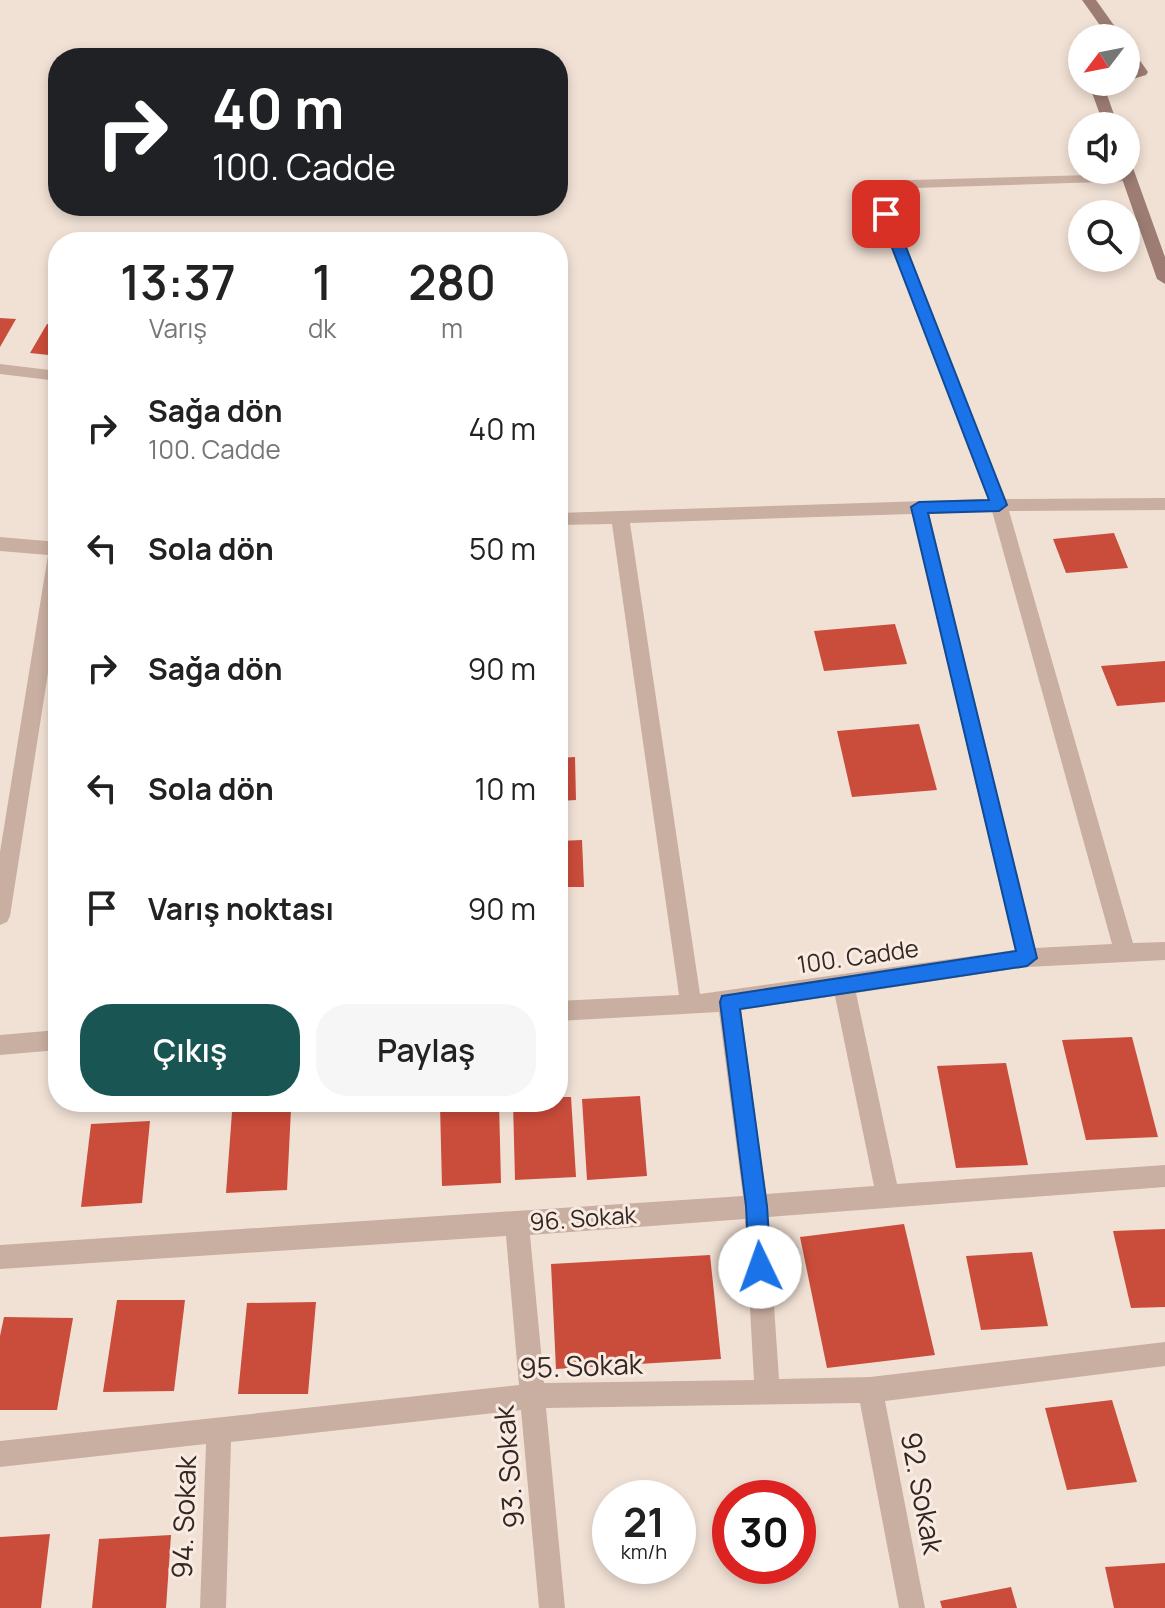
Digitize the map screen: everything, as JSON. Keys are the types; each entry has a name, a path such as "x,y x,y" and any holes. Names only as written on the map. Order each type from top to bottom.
{"street":[{"path":"1089,0 1106,24"},
{"path":"1068,176 875,185 999,505 1125,951"},
{"path":"1132,184 1165,279"},
{"path":"0,369 48,375"},
{"path":"568,519 999,505 1165,504"},
{"path":"919,507 1027,958"},
{"path":"620,517 691,1004"},
{"path":"0,544 48,549"},
{"path":"0,916 48,613"},
{"name":"100. Cadde","path":"568,1010 729,1002 1027,958 1165,951"},
{"path":"844,985 888,1196"},
{"path":"729,1002 756,1206 767,1391"},
{"path":"0,1045 48,1041"},
{"name":"96. Sokak","path":"0,1257 517,1224 1165,1176"},
{"name":"93. Sokak","path":"517,1224 552,1608"},
{"name":"95. Sokak","path":"0,1454 533,1396 870,1390 1165,1354"},
{"name":"92. Sokak","path":"870,1390 912,1608"},
{"name":"94. Sokak","path":"213,1608 219,1429"}],"building":[{"path":"0,318 16,319 0,347"},
{"path":"47,324 48,324 48,355 30,353"},
{"path":"1114,533 1128,568 1066,573 1053,539"},
{"path":"895,624 907,664 824,671 814,631"},
{"path":"1165,661 1165,702 1117,706 1101,666"},
{"path":"919,724 937,790 852,797 837,731"},
{"path":"568,757 575,757 576,800 568,800"},
{"path":"582,840 584,887 568,887 568,841"},
{"path":"1132,1037 1158,1137 1086,1140 1062,1040"},
{"path":"1006,1063 1028,1165 956,1168 937,1066"},
{"path":"640,1096 647,1176 587,1180 582,1099"},
{"path":"568,1097 571,1097 576,1177 515,1180 513,1112 568,1112"},
{"path":"232,1112 291,1112 287,1190 226,1193"},
{"path":"440,1112 499,1112 501,1183 442,1186"},
{"path":"150,1121 142,1203 81,1207 91,1124"},
{"path":"904,1224 935,1355 827,1368 800,1237"},
{"path":"1165,1229 1165,1307 1131,1308 1113,1231"},
{"path":"1032,1252 1048,1326 981,1330 966,1256"},
{"path":"710,1255 721,1359 556,1369 551,1264"},
{"path":"117,1300 185,1300 174,1391 103,1392"},
{"path":"316,1302 308,1394 238,1394 247,1303"},
{"path":"4,1317 73,1318 57,1410 0,1410 0,1336"},
{"path":"1112,1400 1137,1482 1067,1490 1045,1408"},
{"path":"50,1534 41,1608 0,1608 0,1537"},
{"path":"171,1535 166,1608 92,1608 99,1539"},
{"path":"1165,1563 1165,1608 1114,1608 1105,1567"},
{"path":"1011,1587 1017,1608 942,1608 940,1601"}],"route":[{"path":"760,1267 756,1206 729,1002 1027,958 919,507 999,505 886,214"}]}
